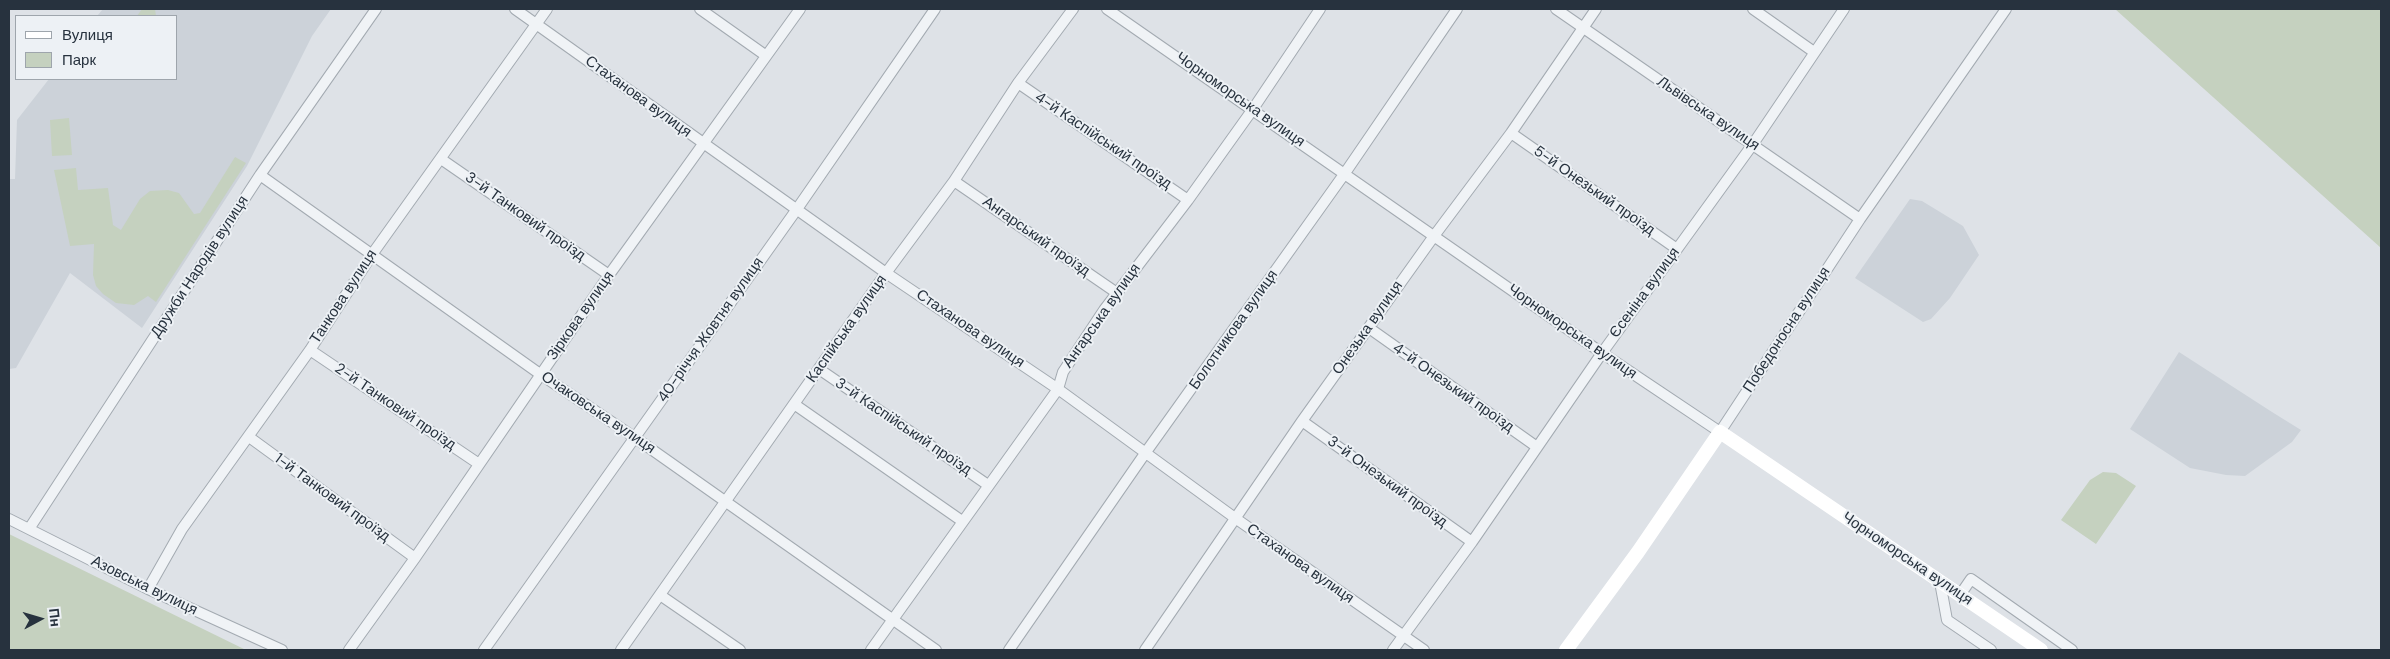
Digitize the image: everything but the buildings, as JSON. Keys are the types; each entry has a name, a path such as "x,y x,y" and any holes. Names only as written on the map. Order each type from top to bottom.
{"street":[{"name":"Дружби Народів вулиця","path":"29,529 260,175 376,9"},
{"name":"Стаханова вулиця","path":"515,9 702,144 886,273 1058,388 1235,518 1424,650"},
{"name":"Танкова вулиця","path":"148,589 182,530 310,350 372,253 442,159 547,9"},
{"path":"700,9 765,55"},
{"name":"Зіркова вулиця","path":"349,650 415,558 609,275 765,55 800,9"},
{"name":"40-річчя Жовтня вулиця","path":"484,650 797,209 935,9"},
{"name":"Каспійська вулиця","path":"621,650 727,502 886,273 954,181 1018,83 1073,9"},
{"name":"Чорноморська вулиця","path":"1106,9 1253,109 1602,353 2040,650"},
{"name":"Ангарська вулиця","path":"871,650 1058,388 1063,372 1117,293 1188,200 1253,109 1320,9"},
{"name":"Болотникова вулиця","path":"1009,650 1146,452 1345,174 1457,9"},
{"name":"Львівська вулиця","path":"1556,9 1860,219"},
{"name":"Онезька вулиця","path":"1145,650 1302,421 1434,236 1512,133 1596,9"},
{"path":"1753,9 1814,52"},
{"name":"Єсеніна вулиця","path":"1394,650 1472,542 1602,353 1753,144 1844,9"},
{"name":"Победоносна вулиця","path":"1566,650 1638,552 1720,432 1860,219 2006,9"},
{"name":"4-й Каспійський проїзд","path":"1018,83 1188,200"},
{"name":"5-й Онезький проїзд","path":"1512,133 1677,248"},
{"name":"3-й Танковий проїзд","path":"442,159 609,275"},
{"name":"Очаковська вулиця","path":"260,175 540,374 634,437 936,650"},
{"name":"Ангарський проїзд","path":"954,181 1117,293"},
{"name":"4-й Онезький проїзд","path":"1369,328 1537,447"},
{"name":"2-й Танковий проїзд","path":"310,350 479,464"},
{"name":"3-й Каспійський проїзд","path":"818,369 988,485"},
{"path":"794,404 962,521"},
{"name":"3-й Онезький проїзд","path":"1302,421 1472,542"},
{"name":"1-й Танковий проїзд","path":"249,437 415,558"},
{"name":"Азовська вулиця","path":"9,519 148,589 282,650"},
{"path":"1960,595 1971,579 2072,650"},
{"path":"1940,582 1947,620 1991,650"},
{"path":"660,596 740,650"}],"shaded area":[{"path":"103,9 331,9 312,36 247,166 142,328 70,273 16,368 9,369 9,179 15,179 17,120 48,80 178,80 178,15 98,15"},
{"path":"1910,199 1922,201 1963,226 1979,255 1950,298 1931,319 1923,322 1855,278"},
{"path":"2179,352 2301,430 2292,442 2245,476 2226,475 2190,468 2130,429"}],"green space":[{"path":"142,9 155,9 156,15 138,15"},
{"path":"2115,9 2381,9 2381,248"},
{"path":"69,118 72,155 52,156 50,120"},
{"path":"235,157 246,163 156,302 148,296 134,305 116,303 103,294 96,286 93,275 94,244 70,246 54,170 76,168 78,190 108,188 113,225 121,230 140,199 150,191 168,190 179,193 194,214 200,213"},
{"path":"2103,472 2116,473 2136,486 2096,544 2061,520 2090,480"},
{"path":"9,534 246,650 9,650"}]}
